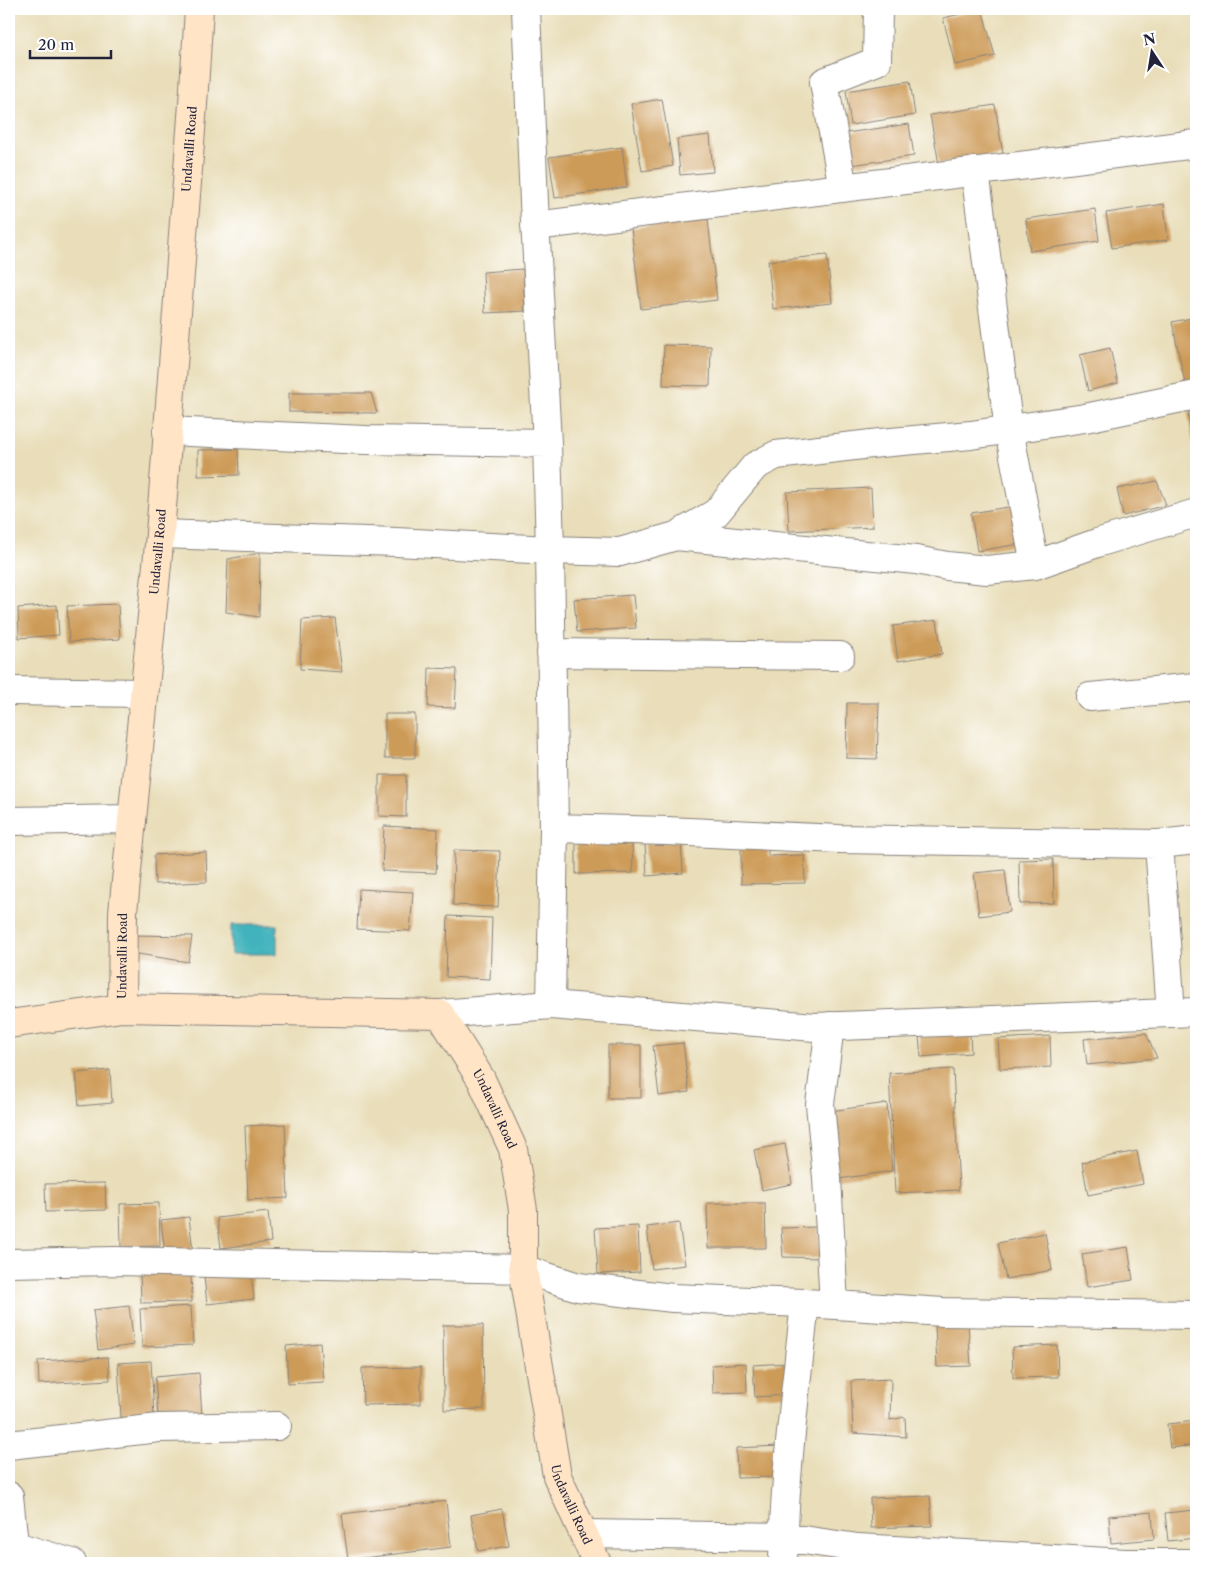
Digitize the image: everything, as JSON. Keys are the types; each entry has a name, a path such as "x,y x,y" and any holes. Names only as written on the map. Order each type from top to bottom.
{"main road":[{"name":"Undavalli Road","path":"199,9 160,534 123,912 122,1008 440,1014 481,1079 513,1149 523,1210 522,1269 557,1476 597,1563"},
{"path":"9,1024 122,1008"}],"street":[{"path":"526,9 550,550 554,828 550,1005"},
{"path":"843,188 824,82 877,60 878,9"},
{"path":"535,226 1196,144"},
{"path":"975,172 1009,430 1035,565"},
{"path":"160,534 620,552 676,536 716,513 755,466 776,455 880,443 971,436 1084,418 1196,395"},
{"path":"168,431 366,440 546,443"},
{"path":"676,536 916,560 947,566 988,570 1035,565 1097,543 1196,512"},
{"path":"551,653 840,656"},
{"path":"1090,697 1196,687"},
{"path":"9,691 144,693"},
{"path":"9,821 132,819"},
{"path":"554,828 839,839 1159,844 1196,840"},
{"path":"440,1014 550,1005 830,1026 1184,1013 1159,844"},
{"path":"830,1026 820,1104 827,1178 834,1305"},
{"path":"9,1263 115,1261 522,1269 578,1287 673,1298 805,1303 943,1312 1196,1315"},
{"path":"783,1550 805,1303"},
{"path":"9,1444 159,1428 277,1426"},
{"path":"9,1496 16,1554 72,1563"},
{"path":"585,1534 858,1556 1196,1563"}],"water":[{"path":"231,925 277,925 277,954 231,954"}],"building":[{"path":"982,9 995,56 955,65 943,18"},
{"path":"910,81 915,115 851,125 846,91"},
{"path":"662,99 673,166 642,171 631,104"},
{"path":"995,105 1003,154 939,164 930,115"},
{"path":"909,124 914,156 851,165 846,133"},
{"path":"710,135 713,172 680,175 677,139"},
{"path":"622,147 627,187 555,198 549,157"},
{"path":"1164,204 1168,240 1112,248 1106,213"},
{"path":"1095,209 1099,241 1030,251 1026,219"},
{"path":"708,219 717,300 641,309 631,228"},
{"path":"827,255 832,303 773,309 768,261"},
{"path":"523,269 525,311 485,313 483,272"},
{"path":"1196,317 1196,380 1185,383 1172,322"},
{"path":"664,345 711,346 710,386 663,385"},
{"path":"1110,348 1118,383 1088,391 1080,355"},
{"path":"289,393 371,393 377,413 289,412"},
{"path":"1196,412 1196,440 1192,441 1188,413"},
{"path":"238,449 239,475 198,476 198,450"},
{"path":"1157,481 1166,505 1123,516 1117,489"},
{"path":"871,488 873,527 789,531 787,492"},
{"path":"1014,506 1020,544 977,551 971,513"},
{"path":"260,553 259,617 226,612 228,559"},
{"path":"633,595 636,628 577,632 574,599"},
{"path":"118,604 120,639 69,642 67,606"},
{"path":"57,605 59,635 19,638 18,608"},
{"path":"335,618 342,672 300,669 302,620"},
{"path":"937,620 942,654 898,661 893,626"},
{"path":"429,668 457,669 455,708 428,707"},
{"path":"847,703 879,703 877,759 846,758"},
{"path":"385,714 415,714 415,758 385,758"},
{"path":"379,775 406,775 406,817 379,816"},
{"path":"384,826 438,829 436,873 382,871"},
{"path":"632,840 633,873 576,874 576,841"},
{"path":"681,841 683,873 647,876 645,844"},
{"path":"768,845 768,856 804,855 805,883 741,884 741,846"},
{"path":"454,850 500,851 498,907 453,905"},
{"path":"206,852 207,882 155,884 154,855"},
{"path":"1053,859 1054,903 1020,904 1019,860"},
{"path":"1005,870 1010,912 979,916 974,873"},
{"path":"359,889 413,892 410,931 357,929"},
{"path":"448,916 492,918 490,979 446,977"},
{"path":"133,935 192,936 188,962 132,953"},
{"path":"970,1033 971,1053 921,1057 919,1037"},
{"path":"1146,1033 1157,1058 1087,1065 1084,1039"},
{"path":"1050,1036 1051,1067 1000,1069 998,1039"},
{"path":"683,1043 689,1092 659,1096 653,1046"},
{"path":"608,1045 641,1045 641,1098 608,1098"},
{"path":"953,1069 959,1190 895,1193 889,1073"},
{"path":"110,1070 112,1103 79,1106 76,1073"},
{"path":"887,1103 892,1171 832,1180 823,1112"},
{"path":"285,1124 288,1198 248,1200 245,1126"},
{"path":"785,1144 792,1184 762,1190 754,1150"},
{"path":"1137,1151 1143,1184 1088,1195 1082,1162"},
{"path":"105,1183 106,1210 46,1212 45,1184"},
{"path":"159,1203 160,1246 121,1247 120,1204"},
{"path":"707,1203 765,1203 766,1248 708,1248"},
{"path":"268,1212 271,1242 221,1248 217,1218"},
{"path":"189,1217 193,1252 165,1255 161,1220"},
{"path":"679,1223 685,1265 652,1269 647,1227"},
{"path":"638,1226 640,1272 598,1274 595,1228"},
{"path":"818,1227 821,1258 783,1257 781,1228"},
{"path":"1045,1233 1052,1270 1006,1279 998,1243"},
{"path":"1128,1247 1133,1280 1087,1287 1082,1254"},
{"path":"191,1271 192,1302 141,1303 140,1272"},
{"path":"251,1272 254,1299 207,1304 204,1277"},
{"path":"129,1306 134,1345 98,1350 93,1310"},
{"path":"191,1306 193,1345 142,1347 140,1309"},
{"path":"968,1323 971,1366 937,1367 935,1325"},
{"path":"443,1325 483,1325 484,1409 444,1410"},
{"path":"320,1343 323,1382 288,1384 286,1346"},
{"path":"1057,1345 1058,1377 1013,1378 1012,1347"},
{"path":"108,1357 110,1380 39,1384 38,1361"},
{"path":"151,1361 154,1417 121,1418 118,1363"},
{"path":"746,1363 747,1392 713,1393 712,1365"},
{"path":"786,1363 788,1395 755,1397 753,1365"},
{"path":"421,1367 421,1404 363,1405 362,1368"},
{"path":"199,1373 202,1415 158,1418 155,1377"},
{"path":"891,1379 890,1420 905,1417 906,1437 853,1433 851,1381"},
{"path":"1196,1421 1196,1445 1170,1448 1167,1424"},
{"path":"779,1446 780,1477 737,1478 736,1448"},
{"path":"930,1496 932,1526 871,1528 870,1498"},
{"path":"446,1501 451,1547 348,1560 342,1514"},
{"path":"502,1509 509,1546 478,1551 471,1515"},
{"path":"1196,1510 1196,1538 1168,1541 1165,1513"},
{"path":"1152,1512 1154,1539 1111,1543 1109,1516"}]}
